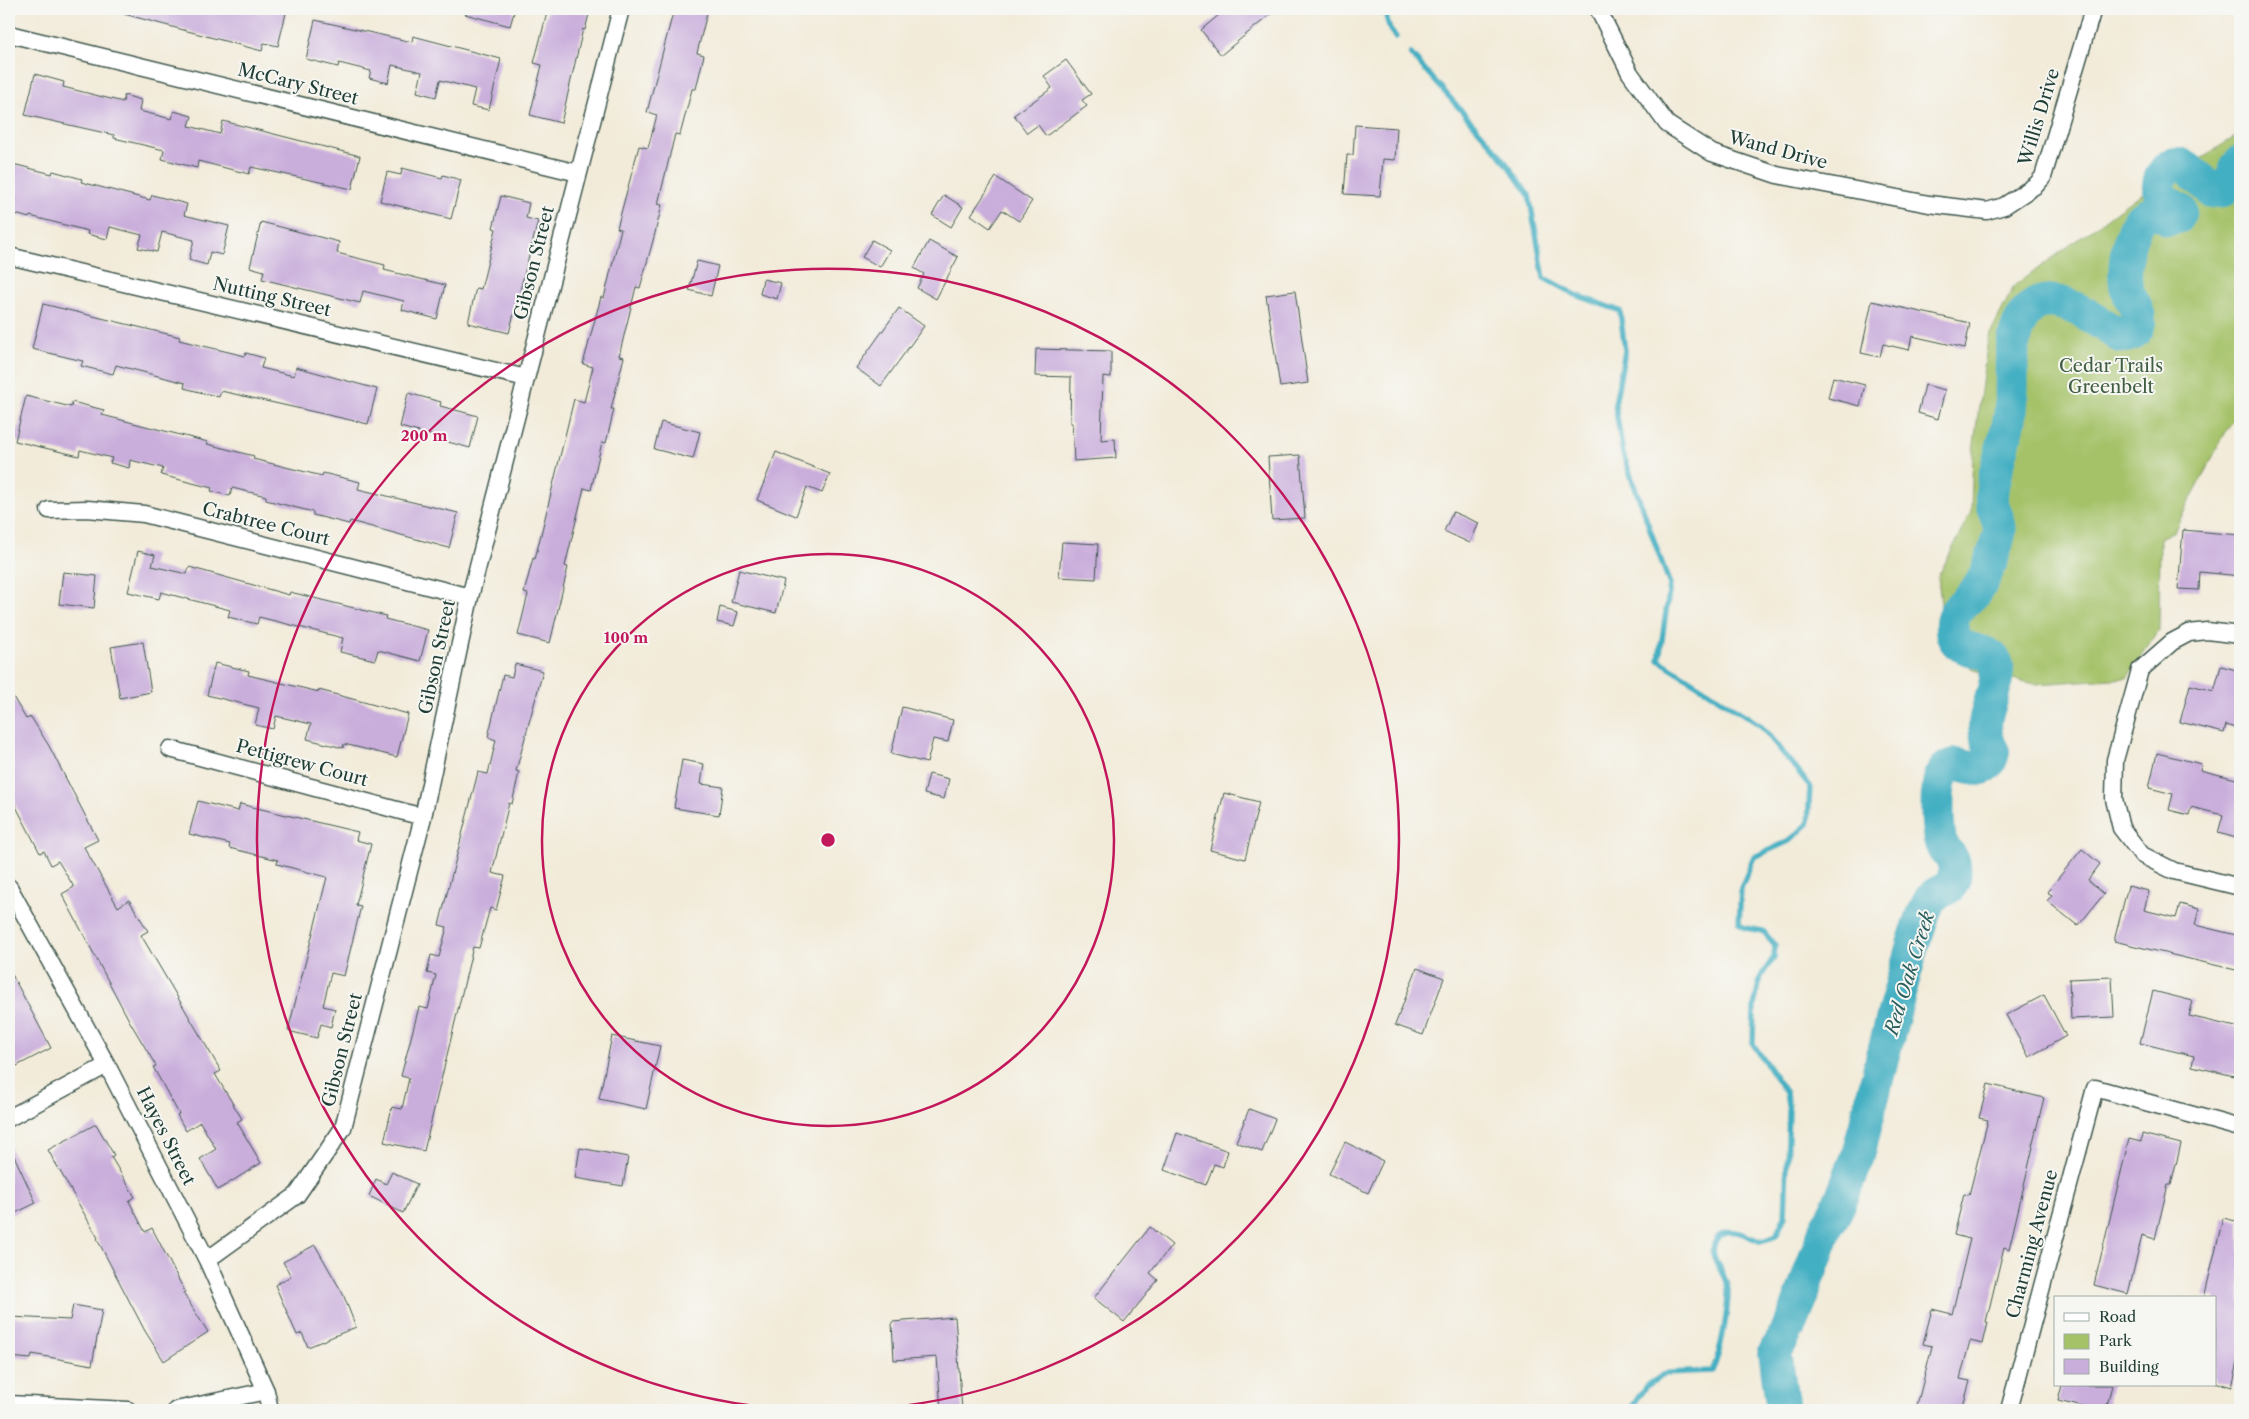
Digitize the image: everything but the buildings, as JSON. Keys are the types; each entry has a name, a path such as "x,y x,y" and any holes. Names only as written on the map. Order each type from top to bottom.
{"street":[{"name":"Gibson Street","path":"207,1260 297,1195 343,1128 423,817 470,597 621,9"},
{"name":"Wand Drive","path":"1598,9 1630,73 1667,124 1712,153 1777,175 1929,204"},
{"name":"Willis Drive","path":"1929,204 1987,211 2004,206 2024,194 2043,177 2093,9"},
{"name":"McCary Street","path":"9,34 578,173"},
{"name":"Nutting Street","path":"9,256 526,378"},
{"name":"Crabtree Court","path":"49,510 87,509 144,514 470,597"},
{"path":"2240,635 2207,631 2189,633 2172,642 2140,670 2115,760 2114,799 2121,828 2142,855 2174,871 2240,887"},
{"name":"Pettigrew Court","path":"170,749 423,817"},
{"name":"Hayes Street","path":"9,887 108,1066 207,1260 266,1390 270,1410"},
{"path":"9,1118 108,1066"},
{"name":"Charming Avenue","path":"2009,1410 2095,1088 2240,1128"},
{"path":"176,1410 266,1390"},
{"path":"9,1404 128,1410"}],"green space":[{"name":"Cedar Trails Greenbelt","path":"2240,134 2240,415 2229,426 2174,531 2160,538 2159,630 2127,678 2035,684 1973,670 1945,639 1938,577 1971,512 1973,451 1988,338 2014,286 2132,200"}],"waterway":[{"path":"1384,9 1390,30 1396,37"},
{"path":"1411,54 1499,153 1529,195 1544,278 1576,295 1620,311 1625,351 1615,404 1623,454 1670,585 1659,660 1760,725 1810,786 1808,824 1789,841 1754,857 1741,888 1739,923 1745,928 1763,931 1775,945 1774,957 1761,976 1754,1005 1753,1044 1786,1093 1789,1112 1785,1216 1776,1236 1761,1242 1739,1233 1728,1232 1718,1237 1714,1244 1715,1258 1727,1284 1728,1291 1723,1332 1712,1371 1666,1373 1645,1387 1630,1410"},
{"name":"Red Oak Creek","path":"1783,1410 1775,1352 1793,1320 1827,1225 1840,1201 1857,1159 1900,991 1923,915 1932,897 1948,888 1954,878 1953,861 1944,849 1939,833 1938,801 1941,776 1947,768 1953,765 1976,769 1983,768 1989,763 1993,752 1988,742 1985,724 1994,690 1997,665 1993,658 1987,654 1957,642 1953,634 1952,623 1956,613 1979,587 1991,561 2000,530 1992,501 1992,492 2010,416 2013,349 2017,331 2027,311 2035,305 2045,302 2056,302 2079,310 2120,336 2127,336 2133,333 2137,329 2139,317 2127,291 2125,275 2128,247 2132,233 2138,222 2146,215 2156,213 2169,219 2178,217 2180,210 2162,195 2159,187 2162,174 2172,165 2181,165 2193,173 2212,191 2218,192 2227,187 2240,162"}]}
